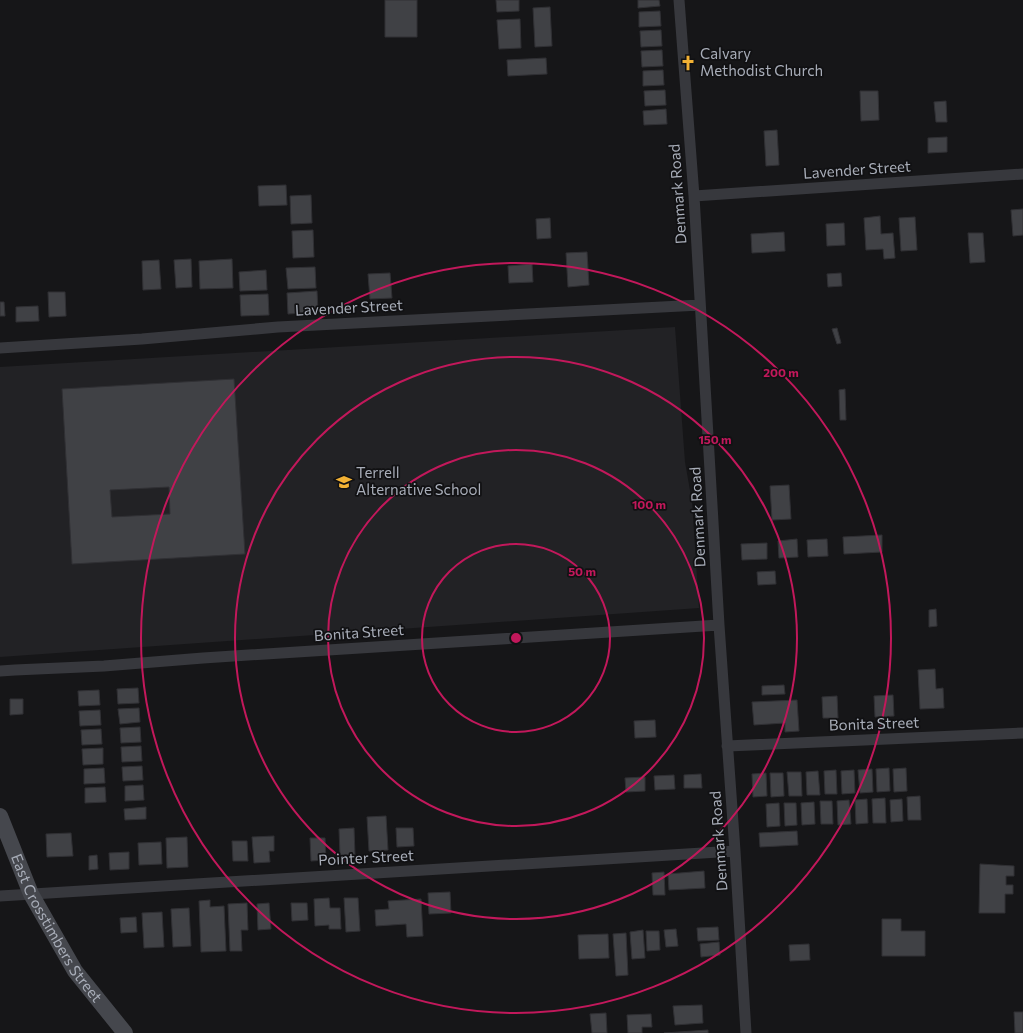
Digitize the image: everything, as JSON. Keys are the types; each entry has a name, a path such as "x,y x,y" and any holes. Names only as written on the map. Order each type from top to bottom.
{"main road":[{"name":"East Crosstimbers Street","path":"0,816 31,894 75,971 125,1033"}],"street":[{"name":"Denmark Road","path":"679,0 694,196 719,625 746,1033"},
{"name":"Lavender Street","path":"694,196 1023,174"},
{"name":"Lavender Street","path":"0,348 142,339 278,327 700,305"},
{"name":"Bonita Street","path":"0,671 104,666 203,658 719,625"},
{"name":"Bonita Street","path":"727,746 1023,733"},
{"name":"Pointer Street","path":"0,896 735,851"}],"shaded area":[{"name":"Terrell Alternative School","path":"675,327 685,462 692,502 699,608 0,657 0,367"}],"building":[{"path":"385,0 417,0 417,37 385,37"},
{"path":"496,0 519,0 519,11 497,12"},
{"path":"638,0 659,0 660,6 638,8"},
{"path":"550,7 552,46 535,47 533,8"},
{"path":"660,11 661,26 639,27 639,12"},
{"path":"520,19 521,48 499,49 497,20"},
{"path":"661,30 662,46 641,47 640,31"},
{"path":"662,50 663,66 642,67 641,51"},
{"path":"546,58 547,74 508,76 507,60"},
{"path":"663,70 664,85 643,86 643,71"},
{"path":"665,90 666,105 645,106 644,91"},
{"path":"860,91 878,91 879,120 861,121"},
{"path":"946,101 947,122 936,122 934,102"},
{"path":"666,109 667,124 644,125 643,111"},
{"path":"777,130 779,165 766,166 764,131"},
{"path":"947,137 947,152 928,153 928,138"},
{"path":"286,185 287,205 259,206 258,186"},
{"path":"311,195 312,223 291,224 290,196"},
{"path":"1023,209 1023,235 1013,236 1011,210"},
{"path":"880,216 881,234 893,233 895,258 884,259 883,249 866,250 864,218"},
{"path":"915,217 917,250 901,251 899,218"},
{"path":"550,218 551,238 537,239 536,219"},
{"path":"844,223 845,245 827,246 826,224"},
{"path":"313,230 314,257 293,258 292,231"},
{"path":"784,232 785,251 752,253 751,234"},
{"path":"968,233 983,233 985,262 970,263"},
{"path":"587,252 589,285 568,287 566,253"},
{"path":"191,259 192,287 176,288 174,260"},
{"path":"232,259 233,288 200,289 199,261"},
{"path":"159,260 161,289 143,290 142,261"},
{"path":"532,264 533,282 509,283 508,266"},
{"path":"315,267 316,288 288,289 286,268"},
{"path":"266,270 267,290 240,291 239,272"},
{"path":"390,273 392,298 370,299 368,274"},
{"path":"841,273 842,286 828,287 827,274"},
{"path":"317,291 318,312 288,314 287,293"},
{"path":"48,292 65,292 66,316 49,317"},
{"path":"268,294 269,315 241,316 240,295"},
{"path":"0,302 4,302 5,316 0,316"},
{"path":"38,306 39,321 16,322 16,307"},
{"path":"837,328 841,343 837,344 832,329"},
{"path":"234,379 245,554 72,564 62,389","holes":["169,487 170,514 112,517 110,490"]},
{"path":"845,389 846,420 840,420 839,390"},
{"path":"789,485 791,519 772,520 770,486"},
{"path":"882,535 882,552 844,554 843,537"},
{"path":"797,539 798,557 779,558 778,541"},
{"path":"827,539 828,556 808,557 807,540"},
{"path":"767,543 767,559 742,560 741,544"},
{"path":"775,571 776,584 758,585 757,572"},
{"path":"936,609 937,626 929,627 929,610"},
{"path":"935,669 936,689 943,688 944,708 920,709 918,670"},
{"path":"784,685 785,694 762,695 762,686"},
{"path":"138,688 139,703 118,704 117,689"},
{"path":"99,690 100,705 79,706 78,691"},
{"path":"893,695 894,716 875,717 874,696"},
{"path":"837,696 838,718 823,718 822,697"},
{"path":"10,699 23,699 23,714 10,715"},
{"path":"797,700 799,731 785,732 785,723 754,725 752,702"},
{"path":"139,708 140,722 120,724 118,709"},
{"path":"100,710 101,725 80,726 79,711"},
{"path":"655,720 656,737 635,738 634,721"},
{"path":"140,727 141,742 121,743 120,728"},
{"path":"101,729 102,744 82,745 81,730"},
{"path":"141,746 142,761 122,762 121,747"},
{"path":"103,748 103,764 83,765 82,749"},
{"path":"142,766 143,780 123,781 122,767"},
{"path":"104,768 105,783 84,784 84,769"},
{"path":"889,768 890,791 877,792 876,769"},
{"path":"906,768 907,791 894,792 893,769"},
{"path":"872,769 873,792 860,793 858,770"},
{"path":"836,770 837,794 825,794 824,771"},
{"path":"854,770 855,793 842,794 841,771"},
{"path":"818,771 820,795 807,795 806,772"},
{"path":"787,772 801,772 802,796 789,796"},
{"path":"766,773 767,796 753,797 752,774"},
{"path":"770,773 783,773 784,796 771,797"},
{"path":"701,774 702,788 684,788 684,775"},
{"path":"674,775 675,789 655,790 654,776"},
{"path":"645,777 645,791 626,792 625,778"},
{"path":"143,785 144,800 125,801 125,786"},
{"path":"105,787 106,802 85,803 85,788"},
{"path":"920,796 921,820 908,820 907,797"},
{"path":"885,798 886,823 873,823 872,799"},
{"path":"867,799 868,823 856,824 855,800"},
{"path":"902,799 903,821 891,822 890,800"},
{"path":"849,800 851,824 838,825 837,801"},
{"path":"820,801 832,801 833,824 821,824"},
{"path":"814,802 815,824 802,825 801,803"},
{"path":"779,803 780,826 767,827 766,804"},
{"path":"784,803 796,803 797,825 785,826"},
{"path":"146,807 146,819 125,820 124,809"},
{"path":"386,816 388,850 369,851 367,817"},
{"path":"354,828 355,855 340,855 339,829"},
{"path":"396,828 413,828 414,846 397,847"},
{"path":"797,831 798,845 760,847 759,833"},
{"path":"71,833 73,856 47,857 46,834"},
{"path":"274,836 274,851 269,851 270,862 254,863 252,837"},
{"path":"187,837 188,867 167,868 166,838"},
{"path":"310,838 325,838 326,860 311,861"},
{"path":"232,841 247,841 248,861 233,861"},
{"path":"161,842 162,864 139,865 138,843"},
{"path":"129,852 129,869 110,870 109,853"},
{"path":"97,855 98,869 89,870 89,856"},
{"path":"980,864 1014,866 1014,876 1006,876 1006,885 1013,885 1013,894 1005,894 1005,913 979,913"},
{"path":"704,871 705,888 669,890 668,874"},
{"path":"664,872 665,895 653,895 652,873"},
{"path":"450,892 451,913 429,914 428,893"},
{"path":"329,898 330,908 340,908 341,929 329,929 329,925 315,926 314,899"},
{"path":"344,898 358,898 360,931 346,932"},
{"path":"421,899 423,936 407,937 406,924 376,926 375,910 389,909 388,901"},
{"path":"210,900 210,907 224,906 226,951 201,952 199,901"},
{"path":"247,903 248,930 241,930 242,951 230,951 228,904"},
{"path":"269,903 271,929 258,930 257,904"},
{"path":"291,903 307,903 308,920 292,921"},
{"path":"189,908 191,946 173,947 171,909"},
{"path":"162,912 164,947 144,948 142,913"},
{"path":"136,917 137,932 121,933 120,918"},
{"path":"882,919 901,919 901,931 925,931 925,956 882,956"},
{"path":"718,927 719,940 698,941 697,928"},
{"path":"676,929 678,946 666,947 664,930"},
{"path":"643,930 645,958 632,959 630,932"},
{"path":"646,931 659,931 660,950 647,951"},
{"path":"626,933 628,975 616,976 613,934"},
{"path":"608,934 609,958 579,959 578,935"},
{"path":"719,942 720,955 701,957 700,944"},
{"path":"809,944 810,960 790,961 789,945"},
{"path":"702,1005 703,1023 675,1025 673,1006"},
{"path":"1014,1012 1023,1012 1023,1033 1015,1033"},
{"path":"606,1013 607,1033 592,1033 590,1014"},
{"path":"651,1014 652,1027 642,1027 642,1033 628,1033 627,1015"},
{"path":"708,1030 708,1033 664,1033"}],"place":[{"name":"Calvary Methodist Church","path":"688,63"},
{"name":"Terrell Alternative School","path":"344,482"}]}
